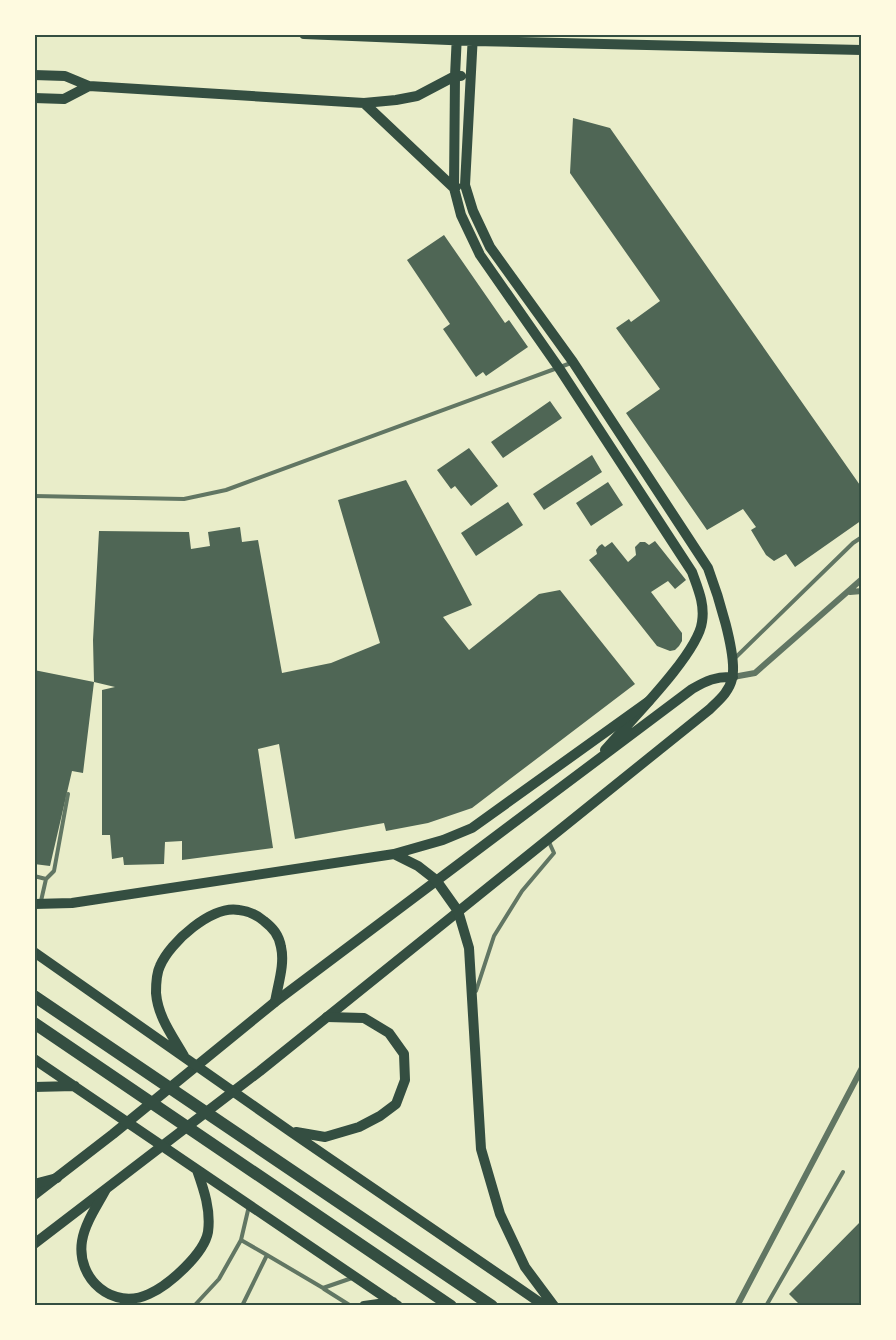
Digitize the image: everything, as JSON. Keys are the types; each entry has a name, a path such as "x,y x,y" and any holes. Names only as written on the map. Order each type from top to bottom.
{"highway":[{"path":"34,996 492,1305"},
{"path":"34,1023 451,1305"}],"main road":[{"path":"304,34 861,50"},
{"path":"457,37 455,76 461,215 480,255 559,368 692,572 702,601 702,623 692,647 648,701 586,770"},
{"path":"460,187 473,38"},
{"path":"34,75 65,76 89,86 364,103 417,96 455,76 470,76"},
{"path":"34,98 64,99 89,86"},
{"path":"34,1244 260,1071 710,709 726,693 733,677 733,660 719,598 708,568 573,362 490,247 460,187 364,103"},
{"path":"34,1195 275,1002 692,689 719,676 733,677"},
{"path":"38,904 72,903 394,854 443,840 472,828 648,701"},
{"path":"394,854 418,866 436,880 458,910 470,948 481,1149 500,1214 525,1267 554,1305"},
{"path":"186,1058 161,1017 156,992 159,967 172,946 190,930 216,913 237,909 258,916 274,929 282,957 275,1002"},
{"path":"34,952 291,1132 545,1305"},
{"path":"291,1132 325,1137 359,1127 381,1116 396,1104 405,1080 404,1054 389,1033 364,1018 327,1017"},
{"path":"34,1059 395,1304"},
{"path":"34,1087 75,1086"},
{"path":"105,1191 87,1225 82,1240 81,1258 87,1275 96,1285 111,1295 127,1299 148,1295 170,1281 194,1259 208,1234 208,1203 197,1169"},
{"path":"34,1184 57,1178"},
{"path":"364,1305 395,1304"}],"street":[{"path":"733,677 755,673 861,579"},
{"path":"849,592 861,591"},
{"path":"736,1305 861,1068"}],"lane":[{"path":"34,496 184,499 226,490 573,362"},
{"path":"733,660 861,537"},
{"path":"38,904 46,879 54,871 68,794"},
{"path":"473,997 494,936 522,891 554,853 548,840"},
{"path":"34,876 46,879"},
{"path":"766,1305 843,1172"},
{"path":"194,1305 219,1279 241,1240 250,1205"},
{"path":"241,1240 351,1305"},
{"path":"242,1305 267,1255"},
{"path":"323,1288 356,1277"}],"building":[{"path":"573,118 610,128 862,488 862,520 795,567 786,554 774,561 766,555 751,530 756,527 743,509 707,530 626,413 660,389 616,328 629,319 631,322 660,301 570,173"},
{"path":"444,235 505,323 509,320 528,347 486,376 483,372 476,377 443,329 450,324 407,260"},
{"path":"550,401 562,418 503,458 491,442"},
{"path":"469,448 498,486 471,506 455,486 451,489 437,470"},
{"path":"592,455 602,472 544,510 533,494"},
{"path":"406,480 472,605 443,617 469,650 539,594 560,590 635,684 472,808 428,823 386,831 384,823 295,839 279,744 258,749 273,848 182,860 182,841 165,842 164,864 124,865 123,857 112,859 110,835 102,835 102,690 115,687 94,682 93,640 99,531 189,532 191,549 210,546 208,532 240,527 242,542 258,540 282,673 331,663 380,643 338,500"},
{"path":"608,482 623,505 591,526 576,503"},
{"path":"508,502 523,525 476,556 461,533"},
{"path":"655,541 686,580 675,589 668,581 651,592 682,633 679,646 670,651 657,646 589,560 597,554 596,550 599,546 602,544 605,547 612,542 628,562 636,555 635,547 640,542 649,545"},
{"path":"34,670 94,682 83,773 72,771 50,866 34,864"},
{"path":"862,1220 862,1306 801,1306 789,1294"}]}
